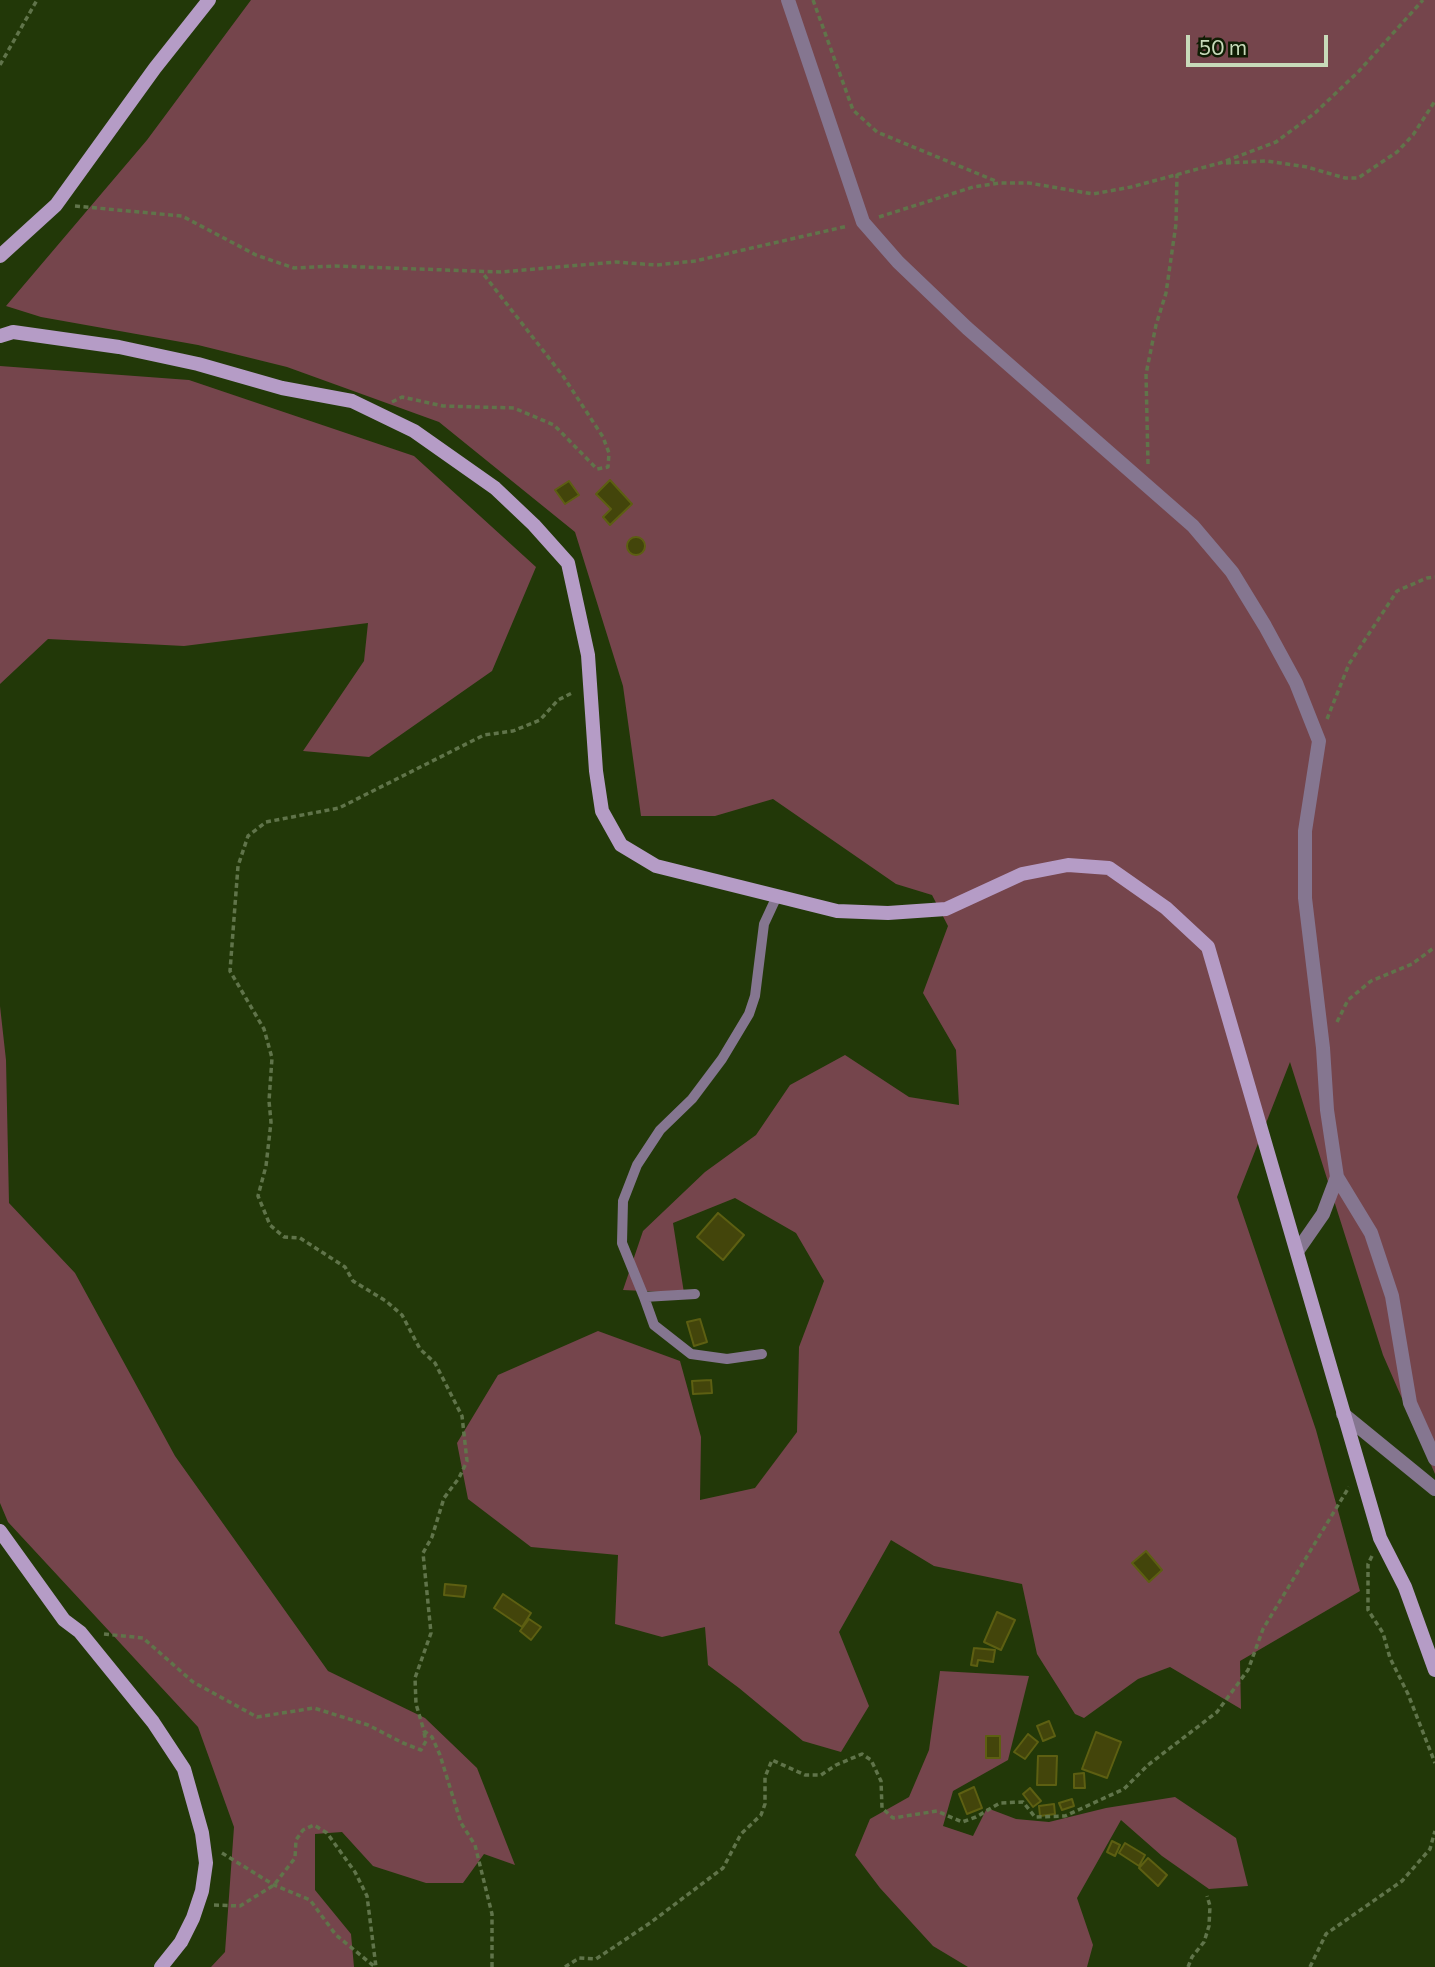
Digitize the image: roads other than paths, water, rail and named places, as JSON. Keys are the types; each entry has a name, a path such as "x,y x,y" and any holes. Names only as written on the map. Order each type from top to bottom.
{"street":[{"path":"0,256 56,205 155,68 209,0"},
{"path":"788,0 863,222 898,262 967,328 1193,526 1232,572 1296,684 1319,741 1306,831 1305,898 1337,1177 1371,1233 1392,1296 1410,1403 1435,1459"},
{"path":"0,337 13,331 119,346 282,388 352,401 414,431 495,488 534,525 568,563 588,655 596,771 603,811 621,845 656,866 837,911 888,913 946,909 1022,874 1068,865 1109,868 1166,908 1208,947 1380,1538 1405,1587 1435,1670"},
{"path":"1298,1250 1323,1214 1337,1177"},
{"path":"1343,1414 1435,1489"},
{"path":"0,1531 64,1620 80,1632 153,1722 184,1769 202,1833 206,1863 193,1918 181,1942 161,1967"}],"lane":[{"path":"762,1354 727,1359 691,1354 654,1325 622,1243 623,1201 637,1165 660,1130 692,1099 722,1059 750,1014 755,996 764,924 777,896"},
{"path":"644,1297 695,1294"}]}
